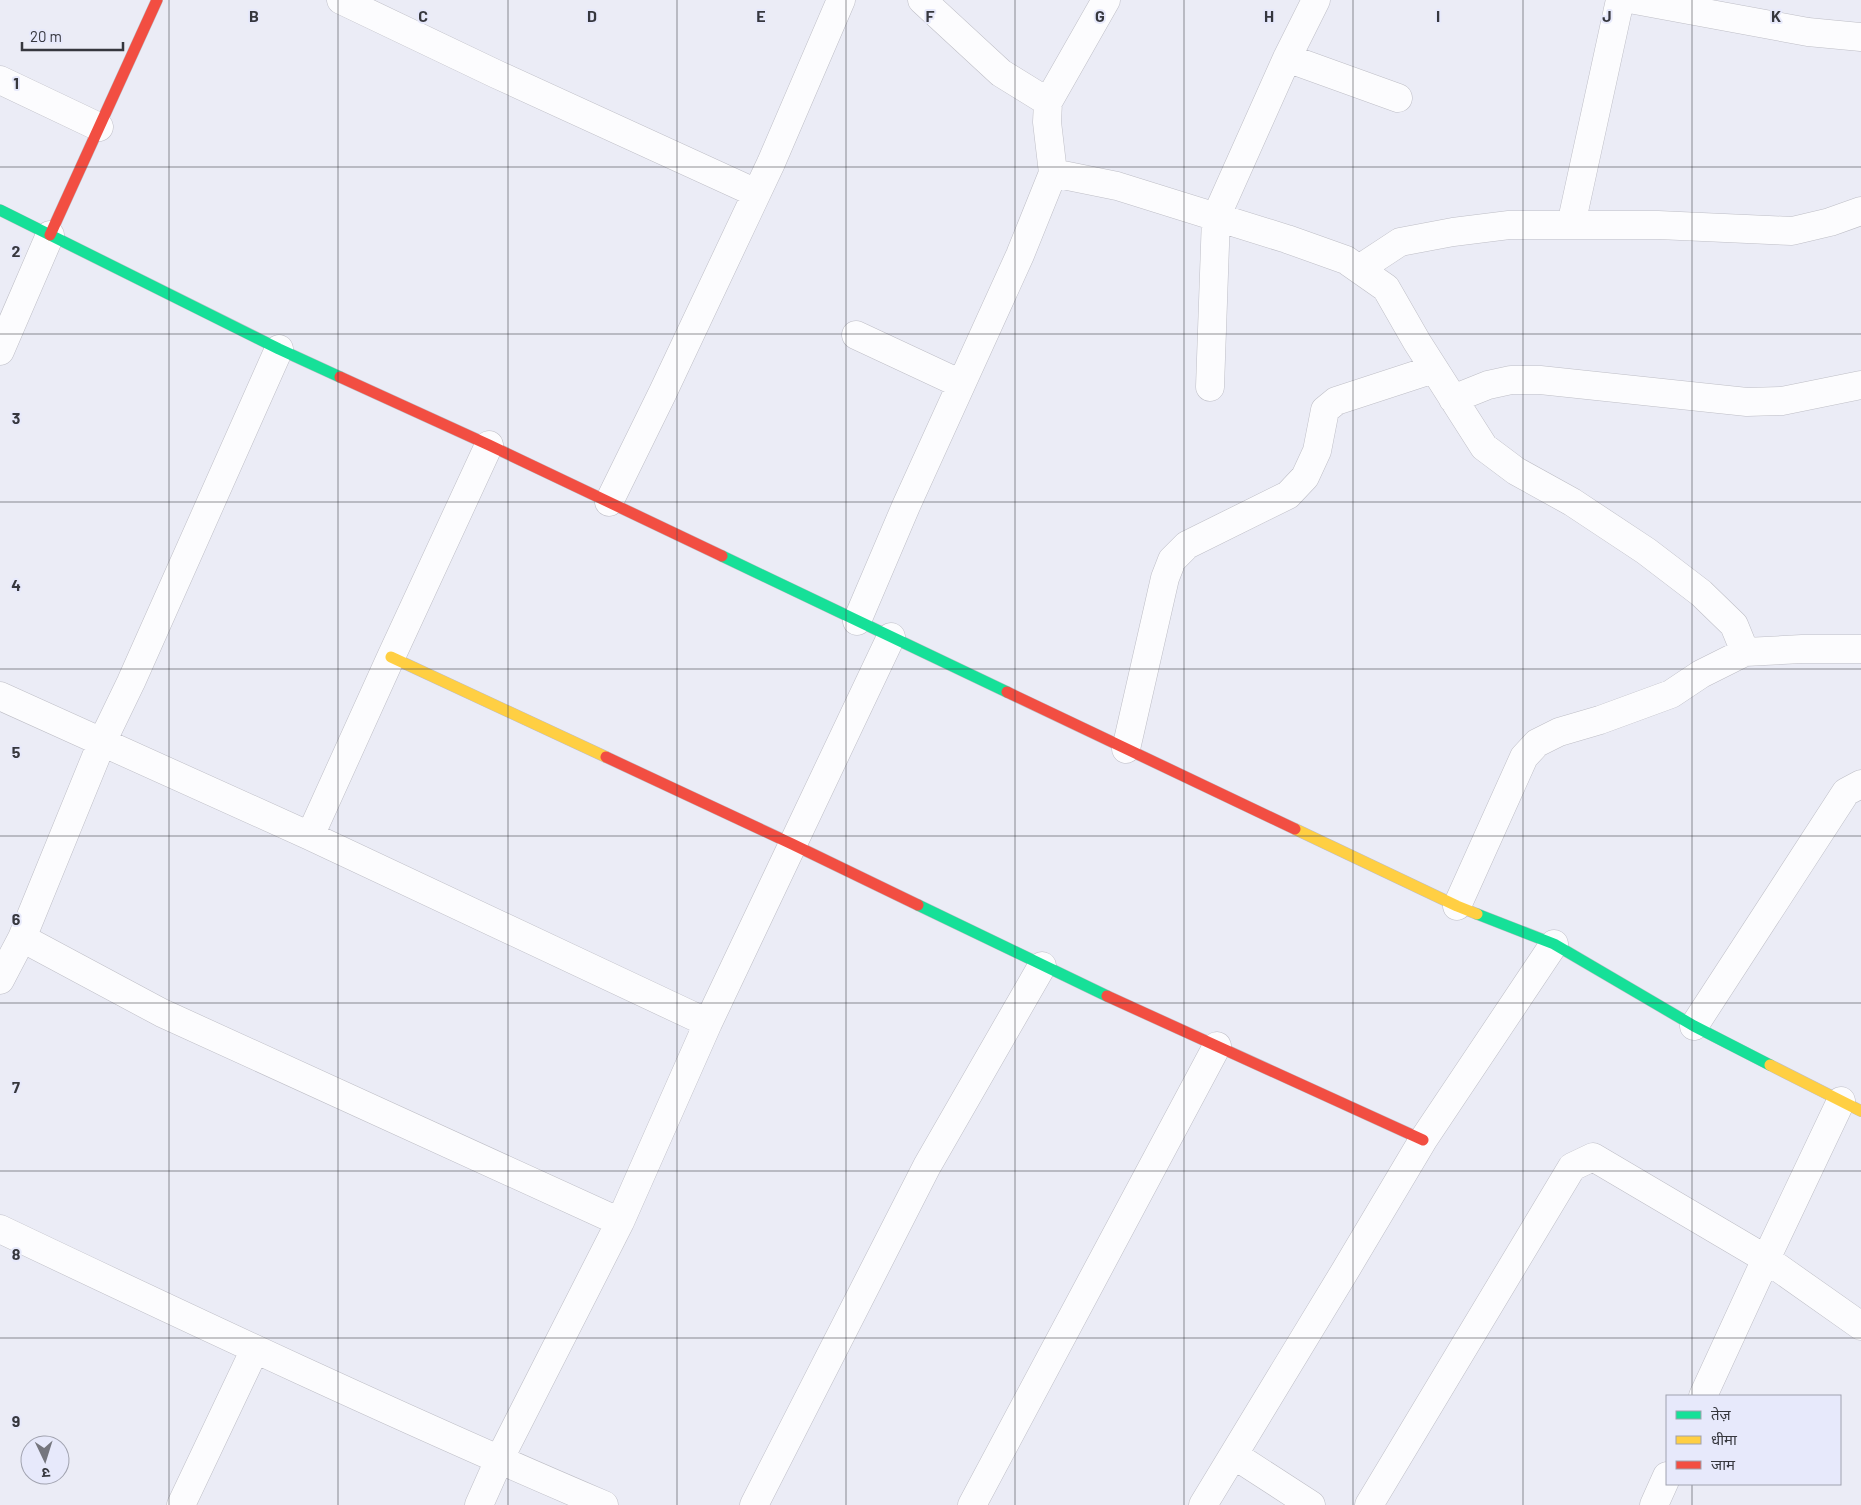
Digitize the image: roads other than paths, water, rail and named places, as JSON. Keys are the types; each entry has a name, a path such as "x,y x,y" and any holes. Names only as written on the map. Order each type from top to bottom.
{"street":[{"path":"0,351 50,234 157,0"},
{"path":"341,0 496,74 756,193"},
{"path":"609,502 663,392 756,193 841,0"},
{"path":"922,0 1001,73 1048,102"},
{"path":"857,621 1020,255 1053,173 1047,122 1048,102 1106,0"},
{"path":"1210,387 1216,217 1286,58 1316,0"},
{"path":"1571,225 1620,0"},
{"path":"1635,0 1808,32 1861,37"},
{"path":"1286,58 1398,98"},
{"path":"0,80 99,127"},
{"path":"1053,173 1117,186 1346,260 1386,288 1416,342 1484,446 1516,471 1572,502 1646,551 1701,593 1734,625 1745,652"},
{"path":"0,210 278,349 489,445 1458,906 1554,944 1694,1026 1851,1106 1766,1259 1704,1395"},
{"path":"1359,269 1400,242 1453,232 1509,225 1658,225 1792,231 1830,222 1861,210"},
{"path":"856,335 961,384"},
{"path":"0,980 22,938 102,742 135,673 278,349"},
{"path":"1126,749 1165,578 1172,560 1187,545 1288,495 1305,476 1317,452 1325,410 1336,401 1434,369"},
{"path":"1453,399 1488,385 1511,380 1540,380 1747,402 1782,402 1861,385"},
{"path":"310,836 489,445"},
{"path":"479,1505 499,1460 620,1222 708,1023 892,637"},
{"path":"1458,906 1524,757 1538,743 1558,732 1600,720 1671,694 1701,674 1745,652 1802,649 1856,643"},
{"path":"391,657 792,844 1042,966 1423,1140"},
{"path":"0,696 310,836 708,1023"},
{"path":"1694,1026 1846,792 1861,784"},
{"path":"22,938 162,1012 620,1222"},
{"path":"1202,1505 1423,1140 1554,944"},
{"path":"754,1505 928,1166 1042,966"},
{"path":"972,1505 1217,1046"},
{"path":"1369,1505 1572,1167 1593,1156 1766,1259 1861,1326"},
{"path":"0,1229 255,1349 499,1460 604,1505"},
{"path":"181,1505 255,1349"},
{"path":"1234,1455 1311,1505"},
{"path":"1654,1505 1666,1478"}]}
